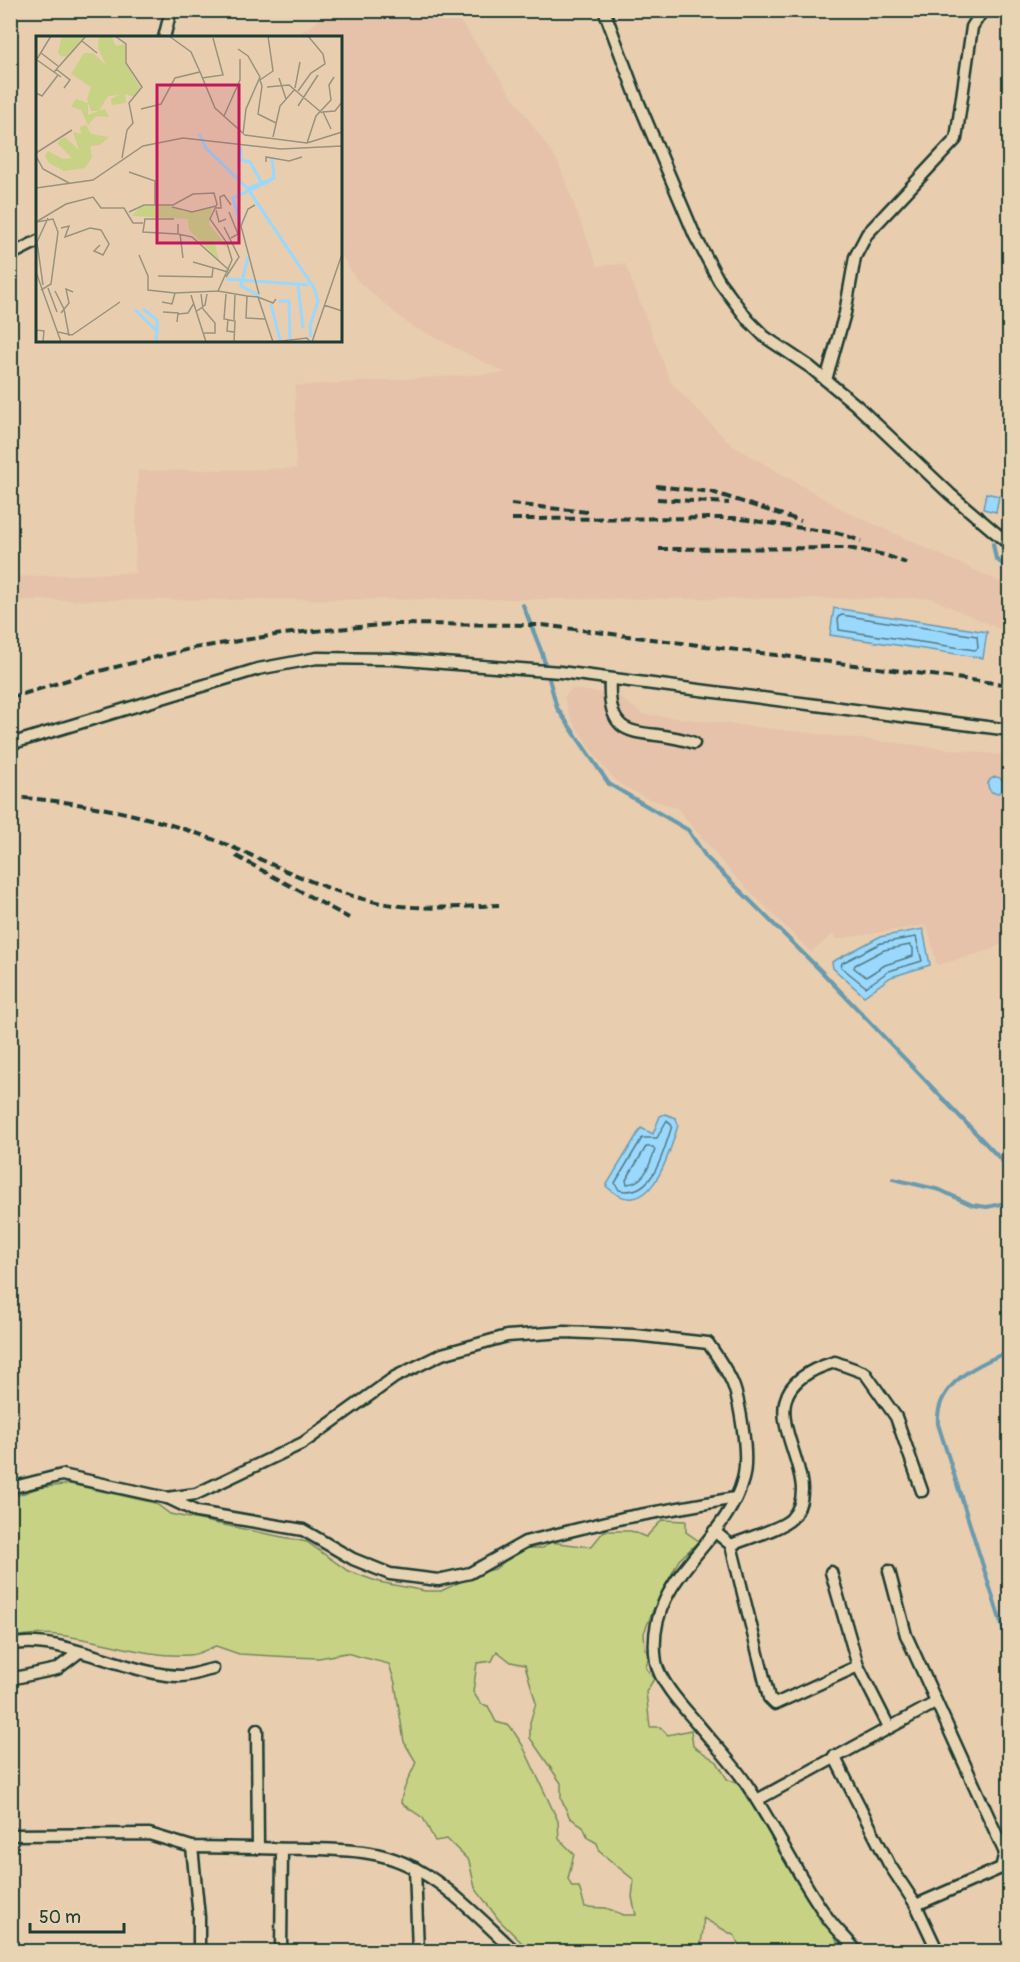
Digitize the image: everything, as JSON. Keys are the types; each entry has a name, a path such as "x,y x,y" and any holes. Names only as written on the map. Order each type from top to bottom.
{"street":[{"path":"164,36 171,10"},
{"path":"604,10 638,100 695,236 719,281 765,337 826,380 856,405 950,494 1010,544"},
{"path":"826,380 845,313 858,247 867,234 956,139 960,130 972,27 983,10"},
{"path":"10,255 36,242"},
{"path":"10,744 258,669 317,658 392,659 560,672 1010,730"},
{"path":"610,679 610,708 618,724 641,733 679,737 694,743"},
{"path":"166,1498 196,1494 303,1443 395,1377 442,1354 507,1336 564,1332 635,1335 708,1343 733,1378 739,1400 745,1447 744,1478 735,1498 714,1531 686,1565 661,1610 654,1641 657,1665 677,1700 744,1779 824,1913 857,1952"},
{"path":"731,1545 790,1521 798,1507 801,1488 787,1430 785,1407 787,1393 796,1381 806,1374 835,1362 852,1366 865,1373 896,1417 922,1491"},
{"path":"10,1488 62,1475 166,1498 197,1512 303,1530 353,1559 390,1574 438,1580 470,1573 525,1542 623,1518 735,1498"},
{"path":"714,1531 731,1545 769,1698 775,1704 858,1666"},
{"path":"889,1570 906,1635 1005,1853 1001,1868 916,1905"},
{"path":"831,1572 858,1666 889,1727"},
{"path":"10,1645 31,1642 164,1674 184,1676 213,1669"},
{"path":"10,1679 57,1669 78,1653"},
{"path":"757,1800 935,1703"},
{"path":"257,1730 258,1848"},
{"path":"834,1756 889,1864 916,1905 938,1952"},
{"path":"10,1834 149,1834 192,1847 368,1852 395,1859 439,1882 516,1952"},
{"path":"192,1847 199,1917 199,1952"},
{"path":"281,1952 282,1850"},
{"path":"415,1868 418,1952"}],"shaded area":[{"path":"332,11 453,11 558,162 597,266 625,264 671,383 731,445 847,512 1009,586 1009,633 931,598 11,600 11,577 135,573 138,471 296,469 295,386 506,373 410,325 358,281 342,257 342,36 296,36"},
{"path":"571,689 617,695 642,714 1009,756 1009,939 990,950 937,965 927,925 837,939 833,934 811,952 732,873 677,808 647,798 620,784 604,768 572,720 564,698"}],"green space":[{"path":"70,1484 155,1503 170,1514 307,1542 348,1571 379,1582 425,1591 441,1591 479,1573 495,1569 513,1555 529,1548 543,1548 550,1542 591,1547 604,1531 631,1531 646,1537 662,1520 686,1521 686,1532 699,1541 679,1560 653,1610 644,1633 645,1649 649,1653 646,1668 654,1679 646,1692 650,1727 660,1727 668,1735 691,1730 693,1746 717,1762 727,1779 740,1785 794,1872 822,1924 832,1930 837,1942 849,1951 741,1951 735,1936 703,1918 701,1951 530,1951 499,1920 475,1888 469,1861 447,1839 435,1841 423,1818 401,1803 404,1788 416,1762 404,1742 395,1683 389,1664 346,1653 319,1658 293,1657 239,1654 216,1646 192,1655 166,1655 56,1635 11,1638 10,1498 38,1488","holes":["497,1651 511,1662 525,1665 536,1703 530,1722 530,1738 561,1783 561,1799 570,1818 583,1826 588,1838 597,1843 600,1852 634,1880 632,1897 636,1915 624,1915 606,1908 585,1907 579,1887 572,1887 568,1879 574,1854 559,1839 558,1821 522,1744 510,1726 496,1722 488,1706 481,1704 473,1692 477,1663 492,1661"]}],"water":[{"path":"986,493 999,496 996,512 983,509"},
{"path":"834,608 987,632 983,658 830,635"},
{"path":"996,777 1002,779 1004,785 1002,791 996,793 990,791 988,785 990,779"},
{"path":"923,929 930,965 891,977 864,996 833,968 832,962 879,937"},
{"path":"665,1114 676,1118 678,1125 663,1168 655,1182 645,1193 634,1198 621,1196 606,1186 641,1128 653,1134 660,1116"}],"waterway":[{"path":"993,544 996,559 1010,570"},
{"path":"523,605 542,653 557,708 609,784 688,830 706,857 821,971 1010,1169"},
{"path":"893,1179 940,1190 972,1205 987,1207 1010,1202"},
{"path":"1010,1351 972,1369 951,1386 943,1397 938,1424 1010,1651"}],"railway":[{"path":"656,486 712,492 801,521"},
{"path":"657,499 729,503"},
{"path":"511,504 588,512"},
{"path":"512,519 734,518 843,534"},
{"path":"835,532 861,541"},
{"path":"659,549 848,548 885,555 906,563"},
{"path":"10,698 87,674 194,648 282,634 391,624 542,625 1010,685"},
{"path":"10,797 88,806 165,823 215,840 314,883 376,902 422,907 499,905"},
{"path":"236,856 349,918"}]}
